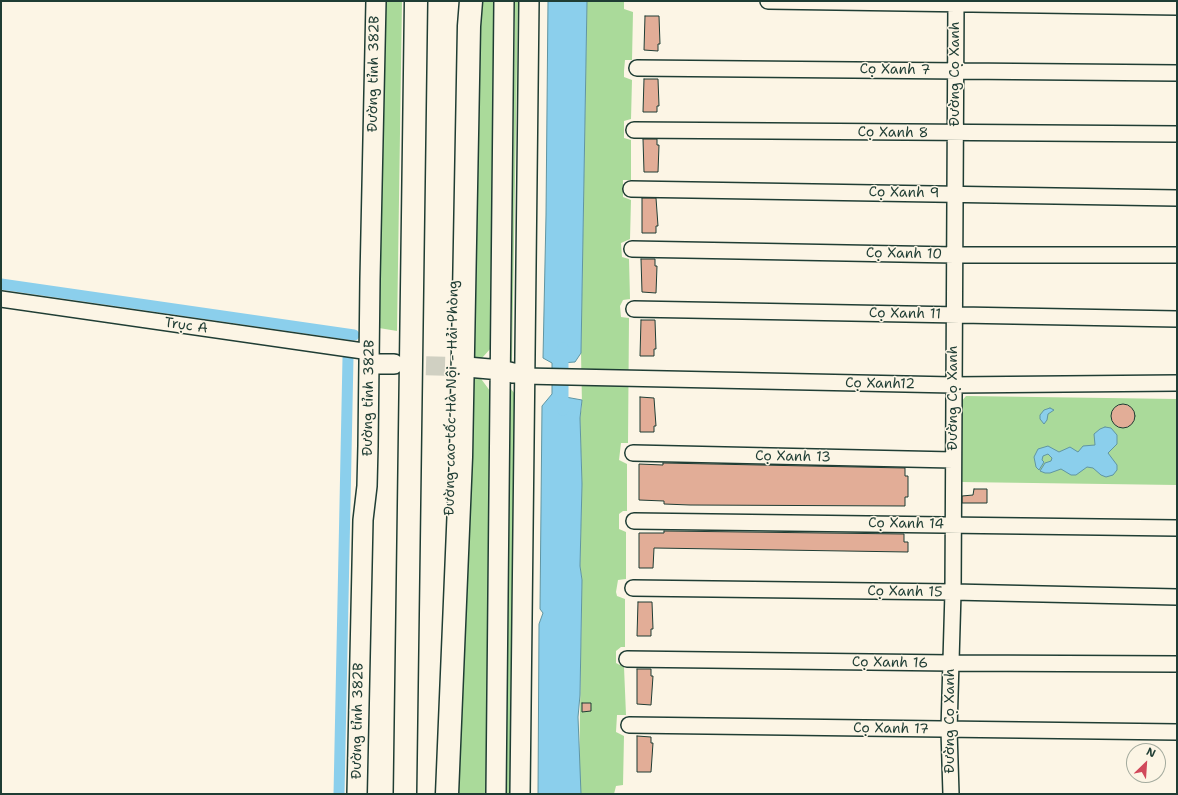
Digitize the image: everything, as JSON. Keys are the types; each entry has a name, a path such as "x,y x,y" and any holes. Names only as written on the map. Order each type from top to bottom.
{"highway":[{"path":"400,794 400,423 405,1"},
{"path":"405,794 416,1"},
{"name":"Đường cao tốc Hà Nội - Hải Phòng","path":"445,794 458,1"},
{"path":"445,794 461,457 468,33 471,1"}],"main road":[{"name":"Đường tỉnh 382B","path":"357,794 363,520 367,486 376,1"},
{"path":"496,794 504,1"},
{"path":"520,794 529,1"},
{"path":"370,358 394,364"},
{"path":"467,367 500,370 524,376"}],"street":[{"path":"768,1 956,2 1177,7"},
{"name":"Đường Cọ Xanh","path":"950,794 949,730 953,592 952,524 955,194 954,71 956,2"},
{"name":"Cọ Xanh 7","path":"637,68 1177,73"},
{"name":"Cọ Xanh 8","path":"634,130 1177,134"},
{"name":"Cọ Xanh 9","path":"631,189 1177,198"},
{"name":"Cọ Xanh 10","path":"632,249 954,255 1177,256"},
{"name":"Trục A","path":"1,299 370,358"},
{"name":"Cọ Xanh 11","path":"634,309 1177,319"},
{"name":"Cọ Xanh12","path":"524,376 543,378 953,385 1177,383"},
{"name":"Cọ Xanh 13","path":"633,453 953,460"},
{"name":"Cọ Xanh 14","path":"634,520 1177,528"},
{"name":"Cọ Xanh 15","path":"633,588 953,592 1177,598"},
{"name":"Cọ Xanh 16","path":"627,659 1177,664"},
{"name":"Cọ Xanh 17","path":"629,725 1177,732"}],"green space":[{"path":"381,1 402,1 397,331 379,328"},
{"path":"479,1 499,1 493,342 491,348 482,358 467,364"},
{"path":"515,1 518,1 511,361"},
{"path":"587,1 624,1 624,9 633,12 632,60 625,60 624,71 624,77 632,80 631,119 624,121 624,138 631,140 631,180 623,180 623,197 631,200 630,239 621,243 622,257 629,259 630,299 623,300 620,306 621,317 629,318 628,443 621,443 619,460 627,464 627,511 623,511 619,514 619,529 626,532 626,579 618,580 616,592 617,596 625,599 625,647 621,647 616,651 616,663 624,667 626,715 617,715 616,732 624,736 623,785 616,786 614,794 581,794 579,779 582,580 580,566 582,484 580,418 582,405 581,353"},
{"path":"467,370 479,376 493,395 486,794 454,794"},
{"path":"511,389 515,394 510,794 504,794 509,394"},
{"path":"966,396 1177,399 1177,485 961,482 961,402"}],"water":[{"path":"548,1 587,1 581,353 575,362 561,363 560,396 582,400 580,418 582,484 580,566 582,580 580,695 578,717 581,794 538,794 539,624 543,613 540,609 542,406 552,394 552,363 543,358"},
{"path":"1050,408 1054,410 1048,414 1047,420 1044,424 1040,419 1040,415 1044,410"},
{"path":"1105,427 1111,428 1117,435 1117,444 1108,453 1117,465 1117,470 1113,475 1106,477 1101,475 1093,468 1087,467 1076,475 1071,475 1061,469 1050,473 1045,473 1040,471 1045,463 1051,461 1052,458 1048,454 1043,456 1042,460 1044,462 1039,470 1036,467 1034,457 1038,449 1048,446 1059,452 1070,447 1078,452 1083,446 1095,445 1094,434"}],"building":[{"path":"645,16 659,16 660,44 658,44 658,51 644,50"},
{"path":"644,79 658,79 659,106 657,106 657,112 643,112"},
{"path":"643,139 657,139 657,145 659,145 658,172 644,172"},
{"path":"642,198 656,198 658,226 656,226 656,233 642,233"},
{"path":"641,259 655,259 655,266 657,266 656,293 642,292"},
{"path":"641,320 655,320 656,349 654,349 654,356 640,356"},
{"path":"640,397 654,398 656,426 654,426 654,432 640,432"},
{"path":"1123,404 1132,407 1135,416 1132,425 1123,428 1114,425 1111,416 1114,407"},
{"path":"663,463 905,468 905,476 908,476 908,497 905,497 905,506 690,505 664,504 664,501 639,500 639,464 663,465"},
{"path":"974,489 987,489 987,503 962,503 962,496 973,495"},
{"path":"664,531 904,534 904,542 908,542 908,552 654,548 653,568 639,568 639,533 664,533"},
{"path":"638,602 652,602 653,629 651,629 651,636 637,636"},
{"path":"637,669 651,669 651,676 653,676 651,705 637,704"},
{"path":"582,703 591,703 591,711 582,712"},
{"path":"637,736 651,737 651,743 653,743 651,772 637,772"}],"waterway":[{"path":"1,284 354,335"},
{"path":"563,348 563,410"},
{"path":"339,794 348,358"}],"tunnel":[{"path":"397,365 467,367"}]}
